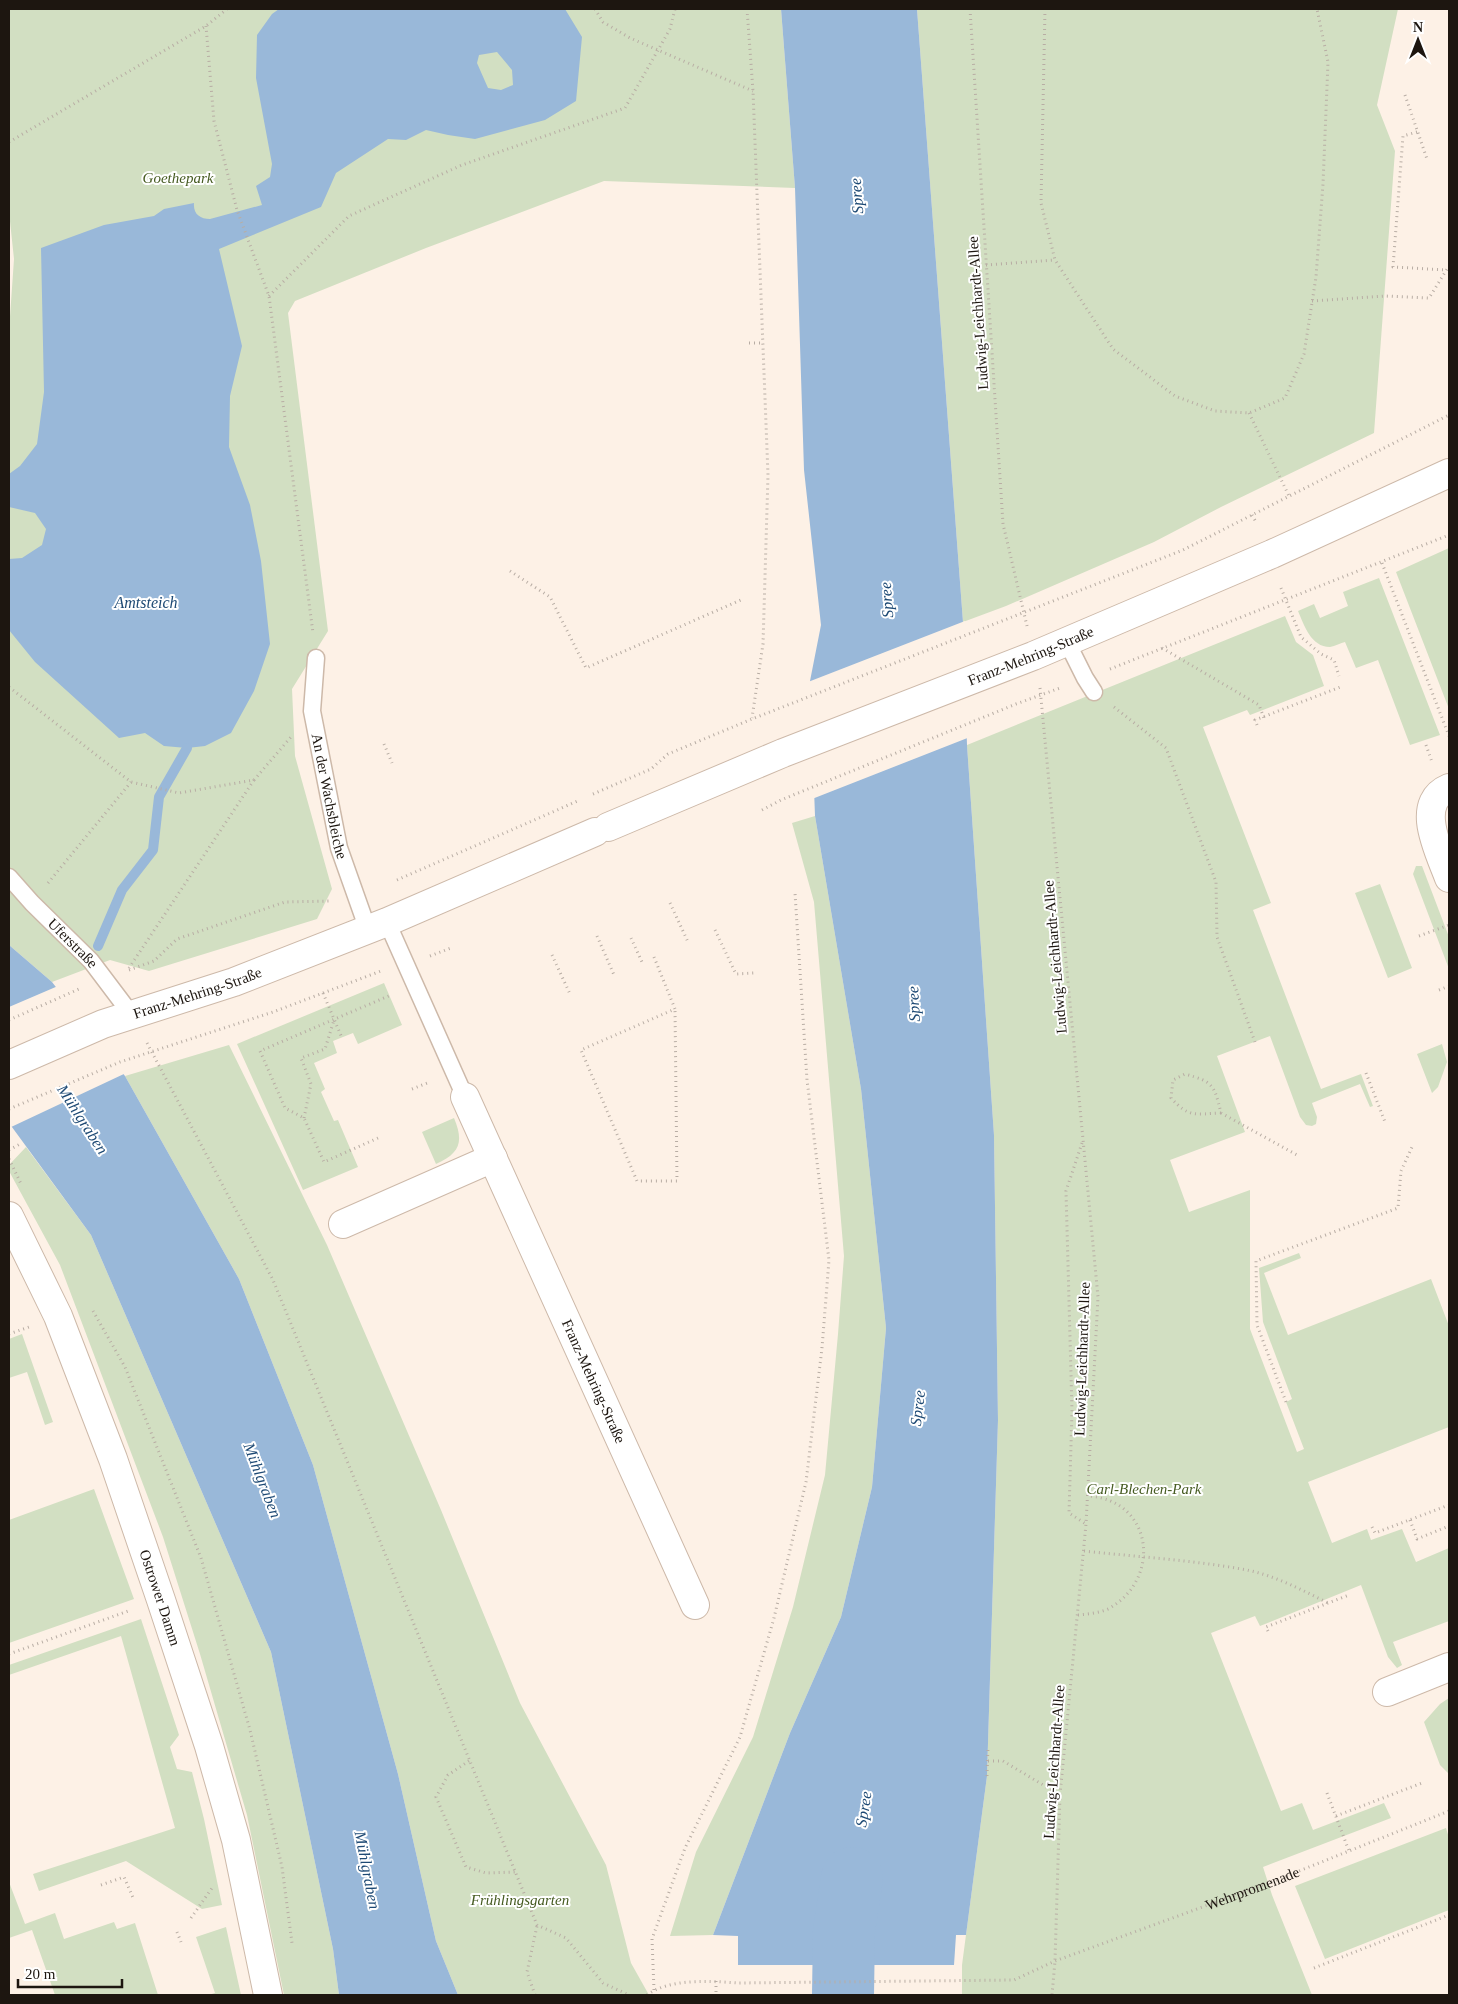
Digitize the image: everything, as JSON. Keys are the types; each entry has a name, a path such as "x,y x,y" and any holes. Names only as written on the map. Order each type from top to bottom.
{"street":[{"name":"Franz-Mehring-Straße","path":"9,1065 103,1024 234,982 378,926 601,829 783,753 1067,642 1272,554 1449,473"},
{"path":"1449,788 1444,790 1432,805 1430,828 1449,878"},
{"name":"Franz-Mehring-Straße","path":"465,1097 695,1606"},
{"path":"343,1224 492,1158"},
{"name":"Ostrower Damm","path":"9,1216 65,1334 110,1450 161,1600 209,1746 236,1840 268,1995"},
{"path":"1387,1692 1449,1667"}],"lane":[{"path":"1067,642 1090,685"},
{"name":"An der Wachsbleiche","path":"316,658 312,711 339,848 354,894 378,926"},
{"name":"Uferstraße","path":"9,877 91,962 131,1014"},
{"name":"Franz-Mehring-Straße","path":"378,926 404,963 465,1097"}],"path":[{"path":"9,142 206,26 227,9"},
{"path":"595,9 604,22 630,38 753,92"},
{"path":"269,296 349,216 462,165 625,108 670,29 675,9"},
{"path":"747,9 753,92 768,495 763,644 752,719"},
{"name":"Ludwig-Leichhardt-Allee","path":"970,9 1004,524 1024,613"},
{"path":"1046,9 1041,203 1055,260 1113,349 1175,396 1215,412 1248,413 1285,398 1304,354 1312,301 1323,184 1328,62 1317,9"},
{"path":"206,26 214,122 237,210 269,296 316,658"},
{"path":"1404,95 1427,159"},
{"path":"1417,132 1403,136 1393,267 1447,270"},
{"path":"986,265 1055,260"},
{"path":"1312,301 1385,296 1429,298 1449,266"},
{"path":"749,343 763,343"},
{"path":"1248,413 1289,496"},
{"path":"593,794 651,769 668,754 752,719 1183,550 1449,415"},
{"path":"1252,515 1256,522"},
{"path":"762,810 780,800 1042,694 1090,685 1162,648 1449,536"},
{"path":"1382,562 1449,736"},
{"path":"510,571 550,597 586,668 743,599"},
{"path":"1281,588 1301,637 1321,654 1334,660 1339,676"},
{"path":"1162,648 1258,705 1264,718"},
{"path":"1090,685 1166,748 1216,882 1217,937 1255,1042"},
{"path":"1257,724 1255,720 1343,686"},
{"path":"9,687 131,782 179,792 254,780"},
{"name":"Ludwig-Leichhardt-Allee","path":"1042,694 1098,1297 1084,1551 1060,1795 1055,1961 1052,1995"},
{"path":"312,711 254,780 128,970 154,961 177,939 285,902 329,902 382,886 580,800"},
{"path":"384,744 392,763"},
{"path":"32,903 131,782"},
{"path":"647,1995 654,1990 652,1939 685,1848 740,1737 774,1618 806,1482 822,1348 829,1260 807,1080 794,893"},
{"path":"670,903 688,942"},
{"path":"1419,936 1449,925"},
{"path":"715,930 736,974 754,973"},
{"path":"597,936 614,975"},
{"path":"631,938 642,962"},
{"path":"552,955 570,994"},
{"path":"654,957 675,1009 677,1181 637,1181 581,1050 675,1009"},
{"path":"9,1109 120,1062 273,1012 404,963"},
{"path":"9,1020 105,979"},
{"path":"304,1118 285,1108 260,1051 414,985"},
{"path":"1439,990 1449,986"},
{"path":"323,993 342,1038"},
{"path":"334,1020 325,1048 301,1058 312,1084 304,1118 324,1162 378,1138"},
{"path":"152,1051 273,1280 515,1872 536,1926 527,1972 535,1995"},
{"path":"1366,1073 1385,1122"},
{"path":"1221,1112 1216,1092 1206,1080 1185,1074 1173,1080 1170,1098 1182,1110 1197,1114 1221,1112 1297,1155"},
{"path":"1083,1140 1066,1191 1072,1411 1069,1513 1086,1524"},
{"path":"9,1150 22,1142"},
{"path":"1286,1402 1258,1325 1256,1261 1398,1208 1401,1171 1412,1147"},
{"path":"9,1334 34,1325"},
{"path":"1078,1615 1107,1610 1119,1602 1135,1585 1143,1556 1143,1542 1136,1523 1124,1508 1098,1497 1088,1496"},
{"path":"1372,1527 1375,1533 1449,1505"},
{"path":"1410,1520 1417,1539 1449,1526"},
{"path":"1084,1551 1143,1556 1248,1570 1283,1581 1328,1603"},
{"path":"1268,1631 1266,1627 1349,1595"},
{"path":"9,1654 138,1608"},
{"path":"987,1776 988,1747"},
{"path":"988,1760 1003,1761 1060,1795"},
{"path":"469,1761 448,1775 436,1798 466,1867 486,1873 515,1872"},
{"path":"1336,1816 1422,1783"},
{"path":"1327,1793 1349,1851"},
{"name":"Wehrpromenade","path":"654,1990 696,1980 738,1983 1014,1980 1055,1961 1349,1851 1449,1811"},
{"path":"102,1885 124,1877 134,1900"},
{"path":"191,1918 217,1881"},
{"path":"1314,1968 1449,1915"},
{"path":"536,1926 566,1938 604,1983 629,1995"},
{"path":"177,1932 181,1942"},
{"path":"716,1981 716,1995"}],"green space":[{"name":"Goethepark","path":"9,9 781,9 795,188 604,181 426,248 295,301 288,313 328,631 292,689 295,756 332,889 317,919 149,971 110,960 52,982 9,945 9,331 14,259 9,212"},
{"path":"917,9 1398,9 1377,105 1395,151 1374,433 1221,507 1154,542 1006,606 963,622"},
{"path":"1449,548 1449,709 1396,572"},
{"path":"1379,578 1440,735 1410,745 1378,660 1356,668 1345,642 1330,647 1318,643 1309,634 1298,611 1314,604 1320,618 1348,606 1343,592"},
{"name":"Carl-Blechen-Park","path":"1285,616 1296,642 1313,655 1324,686 1250,715 1247,710 1203,727 1271,903 1253,910 1321,1089 1361,1074 1373,1106 1370,1107 1360,1084 1312,1103 1317,1117 1316,1124 1312,1126 1306,1125 1300,1117 1270,1036 1217,1056 1245,1132 1170,1160 1189,1212 1250,1190 1250,1329 1297,1452 1304,1449 1286,1402 1292,1399 1263,1322 1259,1268 1299,1253 1301,1258 1264,1273 1288,1335 1431,1279 1449,1326 1449,1427 1308,1482 1332,1543 1367,1529 1371,1540 1402,1529 1416,1562 1449,1548 1449,1621 1393,1642 1402,1665 1397,1668 1388,1657 1361,1585 1260,1626 1255,1616 1211,1633 1281,1811 1302,1803 1313,1830 1384,1803 1391,1818 1263,1867 1272,1895 1312,1995 962,1995 962,1965 987,1776 998,1420 994,1135 967,745"},
{"path":"815,816 861,1089 886,1328 872,1487 841,1617 790,1733 713,1935 670,1936 696,1852 753,1737 793,1607 825,1475 844,1256 814,902 792,823"},
{"path":"1416,866 1422,866 1449,937 1449,969 1413,874"},
{"path":"1380,884 1412,968 1388,978 1355,893"},
{"path":"384,983 402,1025 358,1044 353,1033 333,1041 337,1053 314,1063 325,1089 321,1092 334,1121 338,1120 358,1167 303,1190 237,1044"},
{"path":"1442,1044 1447,1062 1438,1087 1432,1093 1417,1054"},
{"name":"Frühlingsgarten","path":"229,1045 327,1245 441,1510 520,1703 606,1865 631,1963 649,1995 458,1995 436,1941 398,1774 313,1465 239,1279 125,1076"},
{"path":"454,1118 459,1134 458,1146 450,1156 436,1164 422,1132"},
{"path":"26,1147 91,1235 271,1652 333,1949 339,1995 284,1995 247,1815 200,1654 163,1537 60,1265 9,1171 9,1165"},
{"path":"22,1334 53,1422 45,1425 27,1372 9,1378 9,1339"},
{"path":"94,1489 134,1599 9,1643 9,1520"},
{"path":"141,1619 179,1735 170,1747 177,1769 192,1772 222,1905 202,1909 126,1861 39,1891 33,1874 175,1828 121,1636 9,1675 9,1665"},
{"path":"1449,1698 1449,1774 1440,1765 1424,1722 1440,1704"},
{"path":"1446,1828 1449,1838 1449,1910 1325,1959 1295,1886"},
{"path":"9,1882 25,1924 55,1913 64,1939 114,1922 117,1929 135,1923 158,1995 55,1995 32,1930 9,1938"},
{"path":"226,1927 241,1995 208,1995 215,1993 196,1937"}],"water":[{"name":"Amtsteich","path":"279,9 565,9 582,37 576,101 545,120 475,139 426,130 406,140 388,139 336,173 321,207 219,249 242,346 230,396 229,447 250,505 261,561 270,644 254,691 231,733 205,746 187,748 164,746 145,733 119,738 35,662 9,630 9,559 22,558 42,545 46,529 35,513 9,507 9,474 20,466 37,444 44,392 41,248 104,225 154,216 164,209 194,203 198,215 210,219 262,205 256,186 270,177 272,164 256,78 257,35 272,14","holes":["497,52 512,70 513,85 501,90 488,88 477,63 479,55"]},
{"path":"781,9 917,9 963,622 967,745 994,1135 998,1420 987,1776 966,1935 956,1935 954,1965 738,1965 738,1936 713,1935 790,1733 841,1617 872,1487 886,1328 861,1089 815,816 810,681 821,625 804,470 795,188"},
{"name":"Mühlgraben","path":"9,945 52,982 125,1076 239,1279 313,1465 398,1774 436,1941 458,1995 339,1995 333,1949 271,1652 91,1235 9,1123"}],"pier":[{"path":"965,621 970,737 812,799 808,682"},
{"path":"58,986 126,1073 9,1128 9,1007"},
{"path":"738,1965 957,1965 954,1968 738,1968"}],"waterway":[{"path":"98,946 122,890 153,850 159,797 187,748"},
{"name":"Spree","path":"843,1995 844,1930 852,1878"}]}
